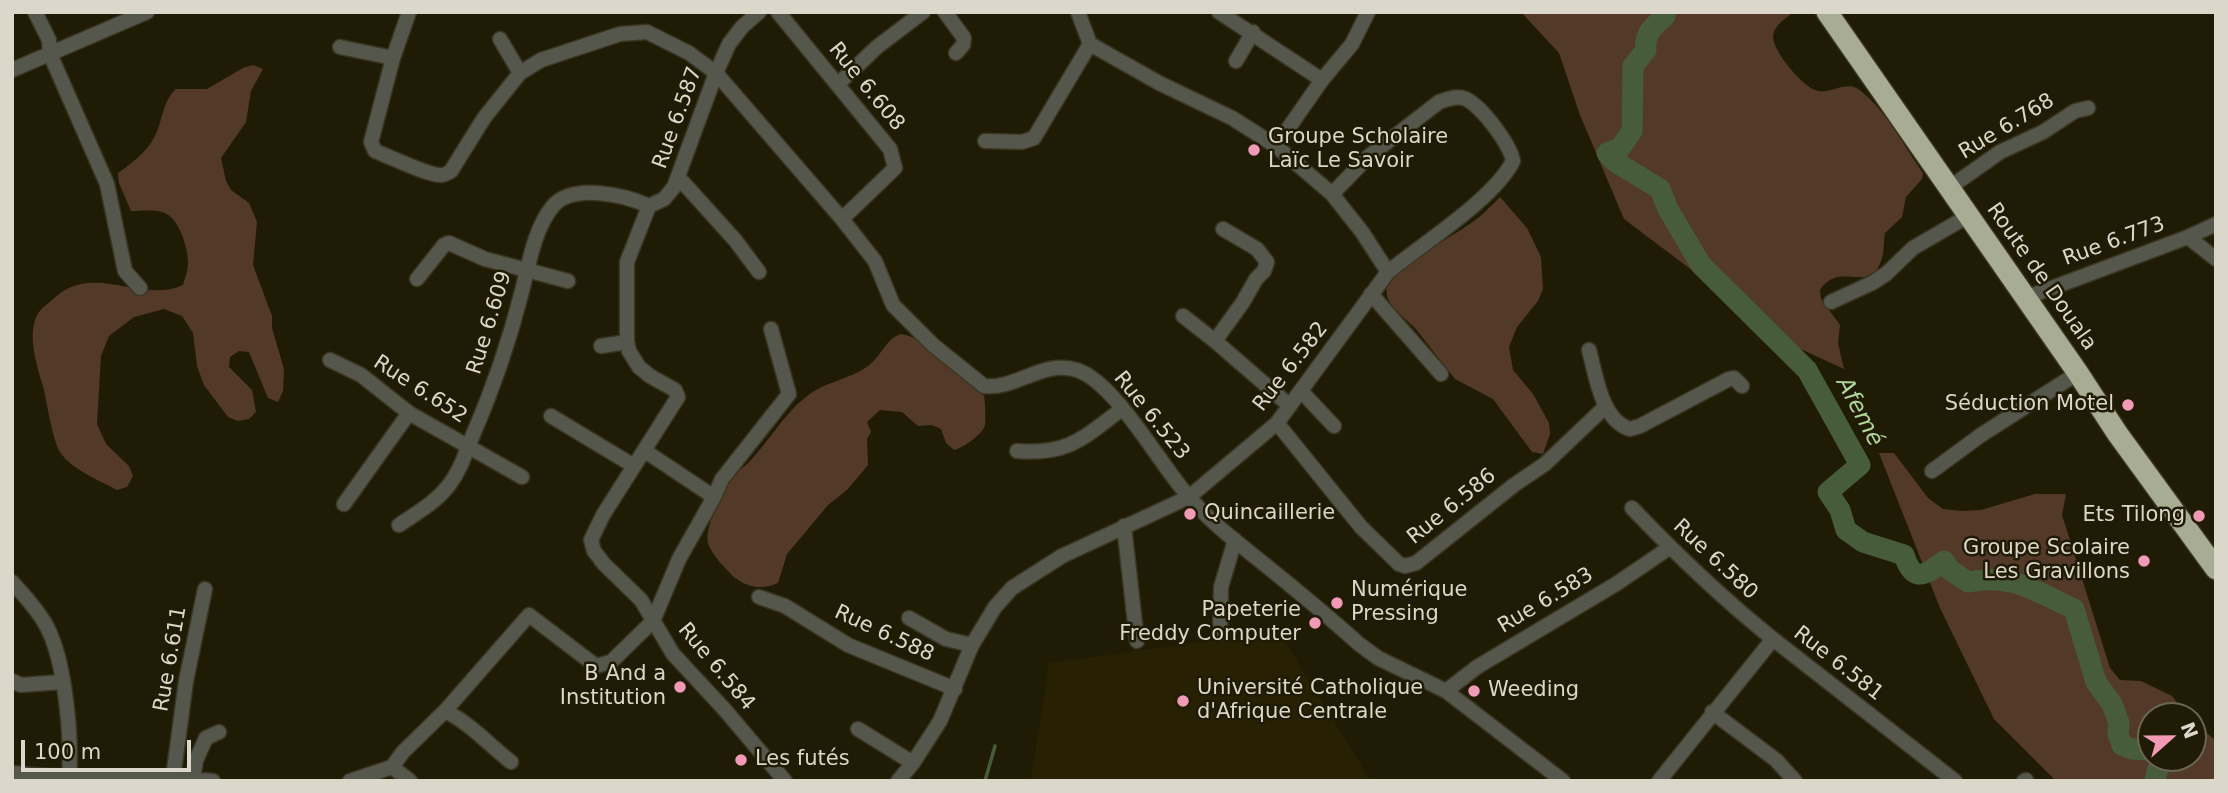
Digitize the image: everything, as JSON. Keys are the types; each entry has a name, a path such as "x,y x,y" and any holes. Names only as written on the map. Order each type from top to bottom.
{"highway":[{"name":"Route de Douala","path":"1829,13 2117,433 2216,569"}],"street":[{"path":"34,12 49,40 51,54 107,184 125,271 141,288"},
{"path":"409,12 393,58 371,142 375,151 442,176 447,173 496,101 520,73 500,39"},
{"name":"Rue 6.587","path":"627,342 627,262 649,206 664,199 674,187 729,44 742,27 760,12"},
{"name":"Rue 6.608","path":"778,12 890,149 895,168 842,219"},
{"path":"838,85 877,47 923,12"},
{"path":"945,12 964,38 956,53"},
{"path":"1078,12 1090,44 1159,83 1232,118 1276,146 1332,194 1362,232 1388,272"},
{"path":"1219,12 1322,80"},
{"path":"1276,146 1322,80 1352,44 1368,12"},
{"path":"12,71 142,13"},
{"name":"Rue 6.523","path":"520,73 541,60 608,36 647,32 676,46 716,73 842,219 875,261 893,305 933,345 984,386 994,387 1047,369 1067,368 1091,377 1122,409 1189,497 1235,540 1378,657 1446,691 1563,781"},
{"path":"1236,61 1253,32"},
{"path":"985,141 1022,142 1034,138 1090,44"},
{"path":"340,47 393,58"},
{"name":"Rue 6.582","path":"898,781 914,763 940,722 972,645 995,607 1012,587 1062,556 1189,497 1277,423 1388,272 1475,204 1508,171 1513,162 1511,152 1476,107 1464,97 1450,97 1439,102 1368,157 1332,194"},
{"name":"Rue 6.768","path":"1949,188 2000,152 2043,132 2075,111 2088,107"},
{"path":"679,178 735,240 759,272"},
{"name":"Rue 6.609","path":"399,525 425,508 447,487 461,467 492,390 540,228 554,205 562,199 594,193 617,195 649,206"},
{"path":"1831,302 1872,283 1886,274 1913,248 1968,216"},
{"name":"Rue 6.773","path":"2025,298 2216,224"},
{"path":"1215,341 1264,271 1267,262 1257,249 1223,229"},
{"path":"2188,237 2216,259"},
{"path":"417,279 444,245 449,243 485,259 568,281"},
{"path":"1371,294 1441,374"},
{"path":"1183,316 1290,406"},
{"path":"350,781 392,767 529,615 596,666 611,662 653,621 679,559 722,480 789,394 771,329"},
{"path":"551,416 634,466 645,451 674,405 678,393 639,367 627,342 601,346"},
{"path":"1589,350 1606,406 1618,422 1630,429 1729,379 1734,378 1742,386"},
{"name":"Rue 6.652","path":"330,360 360,375 410,413 522,477"},
{"path":"1932,471 1981,435 2078,373"},
{"path":"1301,391 1334,426"},
{"name":"Rue 6.586","path":"1277,423 1361,527 1399,564 1405,566 1416,563 1514,485 1545,464 1606,406"},
{"path":"1017,451 1041,453 1078,442 1122,409"},
{"path":"344,504 410,413"},
{"path":"645,451 714,496"},
{"name":"Rue 6.584","path":"634,466 599,522 591,540 592,546 604,564 641,600 673,654 785,781"},
{"name":"Rue 6.580","path":"1632,508 1669,548 1716,592 1773,639"},
{"path":"1124,526 1137,641"},
{"path":"1220,633 1221,587 1235,540"},
{"name":"Rue 6.583","path":"1446,691 1477,667 1616,584 1669,548"},
{"path":"12,582 47,627 62,682 68,719 69,778"},
{"name":"Rue 6.611","path":"173,778 186,681 205,589"},
{"name":"Rue 6.588","path":"759,597 785,606 848,645 955,690"},
{"path":"909,618 946,639 972,645"},
{"name":"Rue 6.581","path":"1659,781 1773,639 1955,781"},
{"path":"12,681 21,685 62,682"},
{"path":"445,711 460,718 511,762"},
{"path":"1712,712 1776,760 1795,781"},
{"path":"858,729 914,763"},
{"path":"193,779 196,760 206,738 219,732"},
{"path":"392,767 410,781"},
{"path":"12,773 69,778 173,778 213,781"}],"shaded area":[{"path":"1521,12 1794,12 1778,25 1773,36 1777,50 1789,67 1815,90 1827,91 1850,86 1861,91 1887,119 1923,173 1922,179 1906,197 1902,217 1885,233 1882,258 1876,271 1870,276 1836,278 1820,290 1821,299 1840,325 1838,343 1844,369 1790,344 1624,219 1580,115 1559,53"},
{"path":"253,65 263,69 251,91 246,122 221,158 231,190 249,203 257,222 253,265 272,316 272,328 284,369 283,391 278,402 268,398 249,352 239,351 230,357 229,367 252,390 256,412 249,419 238,421 228,417 204,385 197,366 193,333 182,316 164,309 134,317 109,336 101,356 97,424 106,444 129,466 133,476 127,487 117,490 71,464 57,447 34,351 35,320 49,302 67,289 83,284 99,283 150,290 167,290 183,285 188,257 179,228 165,213 131,211 119,183 118,173 139,157 152,142 163,111 176,89 207,89"},
{"path":"1500,197 1527,228 1541,257 1543,289 1538,301 1517,327 1509,347 1513,370 1533,394 1549,423 1550,434 1543,454 1532,452 1493,399 1455,379 1415,328 1391,306 1387,296 1386,285 1395,275 1426,251 1475,220"},
{"path":"901,334 913,337 936,350 984,396 983,429 972,440 954,450 946,443 941,429 932,425 918,426 902,412 880,410 867,422 871,432 867,439 868,465 847,490 828,505 787,554 778,583 756,587 739,581 715,556 707,537 715,511 733,476 750,461 806,397 868,366 891,339"},
{"path":"1879,453 1894,453 1928,498 1943,509 1981,510 2035,494 2066,494 2062,515 2110,668 2120,680 2141,681 2172,696 2176,702 2137,702 2137,772 2207,772 2207,733 2216,741 2216,781 2056,781 1994,719 1940,608"},
{"name":"Université Catholique d'Afrique Centrale","path":"1228,638 1283,638 1371,781 1031,781 1049,663"}],"waterway":[{"name":"Afemé","path":"1665,12 1665,16 1650,31 1646,39 1646,50 1633,66 1632,131 1620,148 1607,153 1614,161 1660,189 1668,209 1701,265 1807,370 1860,465 1828,492 1840,510 1846,530 1863,542 1904,555 1911,570 1916,573 1925,573 1944,561 1950,570 1968,582 1998,580 2023,585 2074,609 2096,682 2112,704 2119,723 2118,734 2122,745 2137,749"},
{"path":"985,781 995,746"},
{"name":"Afemé","path":"2155,781 2157,772"}],"place":[{"name":"Groupe Scholaire Laïc Le Savoir","path":"1254,150"},
{"name":"Séduction Motel","path":"2128,405"},
{"name":"Quincaillerie","path":"1190,514"},
{"name":"Ets Tilong","path":"2199,516"},
{"name":"Groupe Scolaire Les Gravillons","path":"2144,561"},
{"name":"Numérique Pressing","path":"1337,603"},
{"name":"Papeterie Freddy Computer","path":"1315,623"},
{"name":"B And a Institution","path":"680,687"},
{"name":"Weeding","path":"1474,691"},
{"name":"Université Catholique d'Afrique Centrale","path":"1183,701"},
{"name":"Les futés","path":"741,760"}]}
